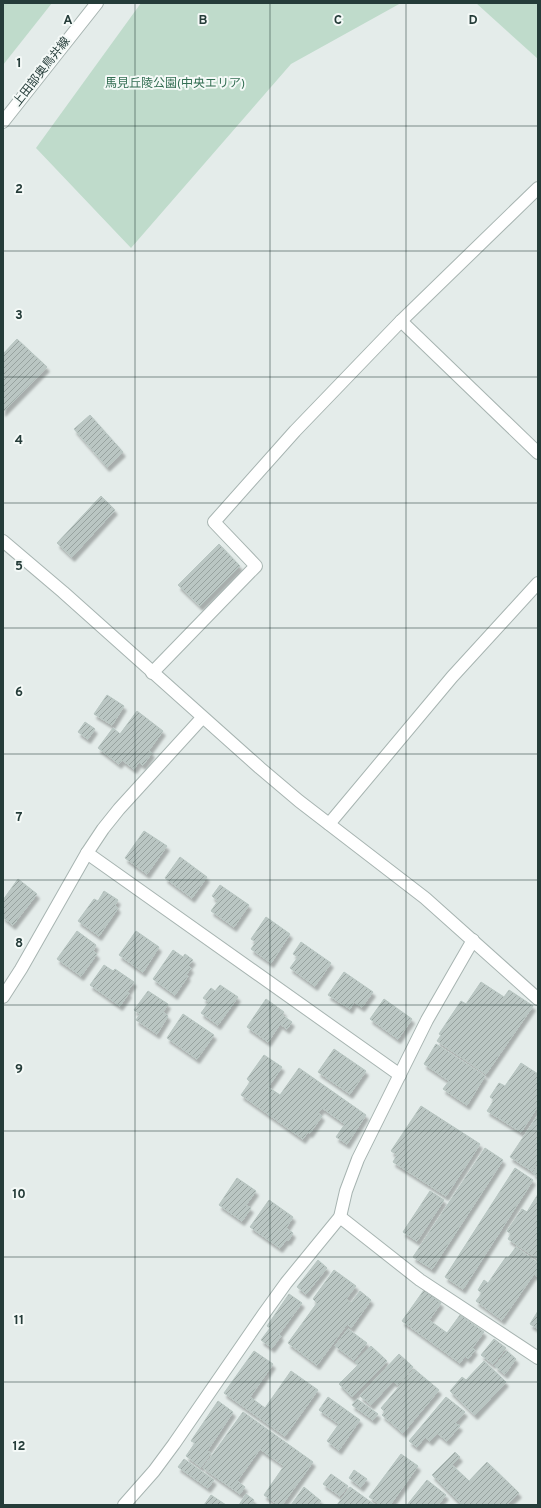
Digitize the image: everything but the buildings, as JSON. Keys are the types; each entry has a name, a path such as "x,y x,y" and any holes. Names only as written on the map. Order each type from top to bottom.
{"street":[{"name":"上田部奥鳥井線","path":"3,122 97,3"},
{"path":"152,673 256,566 214,522 295,431 401,321 538,188"},
{"path":"401,321 538,453"},
{"path":"3,541 57,587 202,718 298,801 424,898 538,999"},
{"path":"329,824 452,678 538,584"},
{"path":"3,997 21,969 87,852 103,829 119,809 202,718"},
{"path":"87,852 400,1075"},
{"path":"129,1504 174,1444 286,1282 340,1216 346,1190 358,1159 443,990 473,940"},
{"path":"340,1216 420,1280 538,1358"}],"green space":[{"path":"3,3 52,3 3,65"},
{"name":"馬見丘陵公園(中央エリア)","path":"141,3 401,3 291,64 131,248 36,148"},
{"path":"476,3 538,3 538,59"}]}
